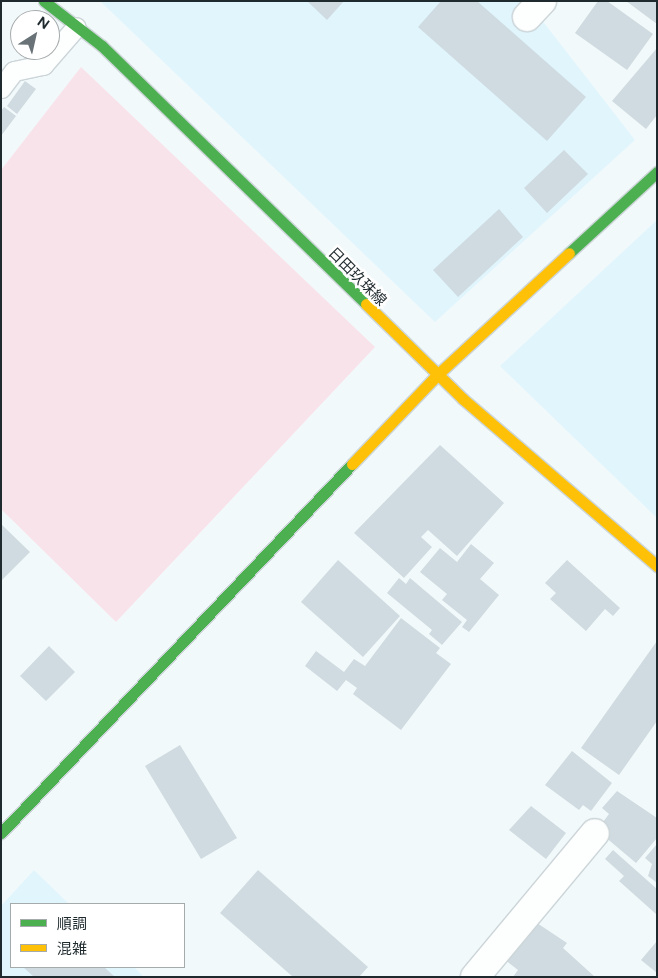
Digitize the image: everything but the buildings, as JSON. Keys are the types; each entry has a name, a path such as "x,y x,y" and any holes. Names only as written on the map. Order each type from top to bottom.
{"street":[{"name":"日田玖珠線","path":"44,1 102,46 438,374 657,566"},
{"path":"1,833 438,374 657,172"},
{"path":"475,977 595,834"}],"lane":[{"path":"1,88 14,71 43,65 76,27"}],"shaded area":[{"path":"100,1 527,1 635,140 435,322"},
{"path":"81,67 375,347 116,622 1,509 1,170"},
{"path":"657,220 657,518 500,366"},
{"path":"34,870 68,903 10,903 10,968 135,968 144,977 1,977 1,906"}],"traffic: fast":[{"path":"44,1 102,46 366,304"},
{"path":"569,253 657,172"},
{"path":"1,833 352,464"}],"traffic: slow":[{"path":"352,464 438,374 569,253"},
{"path":"366,304 463,399 657,566"}]}
